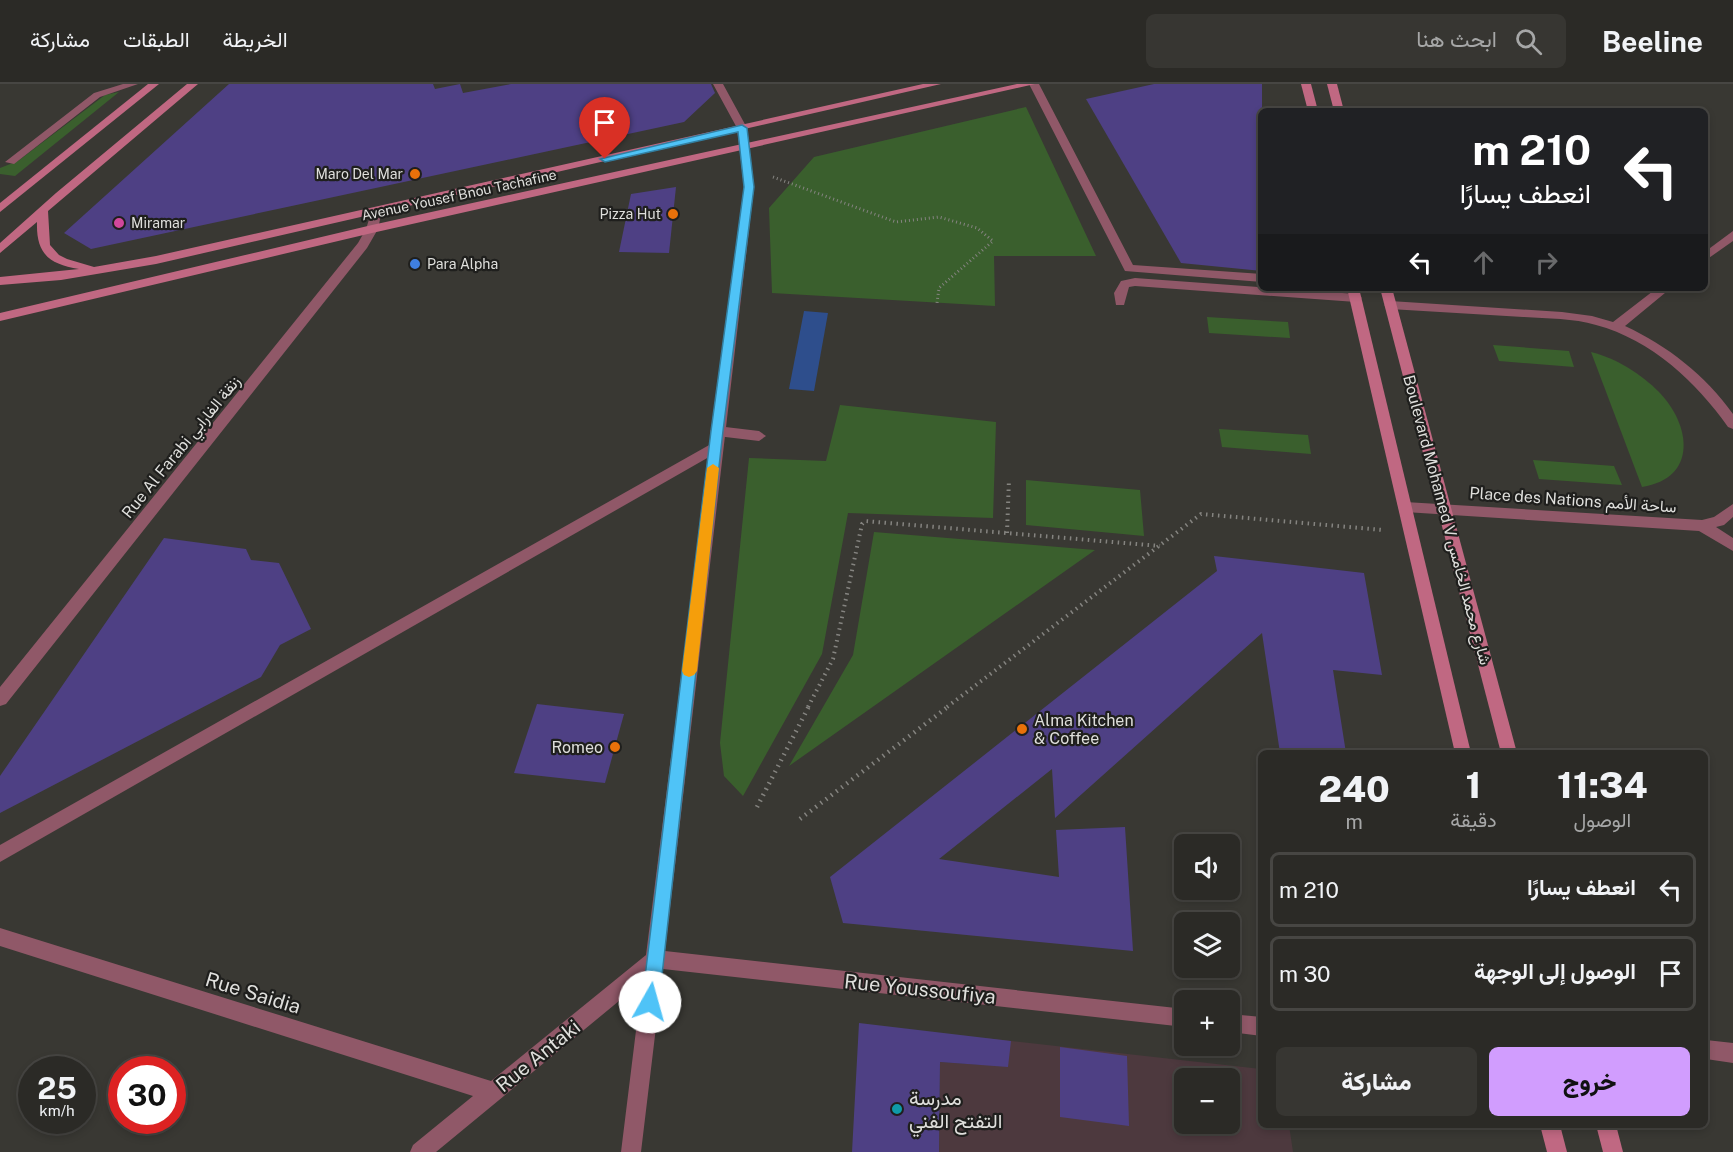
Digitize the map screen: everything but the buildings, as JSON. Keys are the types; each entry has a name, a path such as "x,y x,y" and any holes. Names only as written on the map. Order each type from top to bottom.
{"main road":[{"path":"0,209 154,84"},
{"path":"0,249 193,84"},
{"name":"Avenue Yousef Bnou Tachafine","path":"0,281 61,276 105,269 936,84"},
{"name":"Avenue Yousef Bnou Tachafine","path":"0,316 372,229 1032,84"},
{"path":"1306,84 1312,108"},
{"path":"1332,84 1338,108"},
{"path":"43,210 42,243 51,257 63,264 105,269"},
{"name":"Boulevard Mohamed V شارع محمد الخامس","path":"1387,291 1508,750"},
{"name":"Boulevard Mohamed V شارع محمد الخامس","path":"1354,293 1462,750"},
{"path":"1551,1128 1557,1152"},
{"path":"1607,1128 1613,1152"}],"street":[{"path":"10,162 97,95 133,84"},
{"path":"631,1152 656,959 716,439 749,187 742,128 718,84"},
{"path":"1032,84 1129,268 1258,278"},
{"name":"Rue Al Farabi زنقة الفارابي","path":"0,699 363,245 372,229 376,210"},
{"path":"1708,254 1733,235"},
{"path":"1120,302 1120,293 1125,284 1135,282 1258,288"},
{"path":"1314,291 1354,293"},
{"path":"1615,327 1661,291"},
{"path":"1390,305 1582,317 1615,327 1660,351 1699,384 1733,424"},
{"path":"1718,404 1733,405"},
{"path":"0,854 716,439 759,436"},
{"name":"Place des Nations ساحة الأمم","path":"1405,507 1702,526"},
{"path":"1702,526 1719,520 1733,509"},
{"path":"1702,526 1733,545"},
{"name":"Rue Saidia","path":"0,937 493,1092"},
{"name":"Rue Youssoufiya","path":"656,959 1174,1017"},
{"name":"Rue Antaki","path":"420,1152 656,959"},
{"path":"1240,1024 1258,1026"},
{"path":"1708,1050 1733,1053"}],"path":[{"path":"771,177 896,222 939,217 977,228 993,241 939,288 937,303"},
{"path":"1007,533 1009,479"},
{"path":"800,819 1201,514 1384,530"},
{"path":"756,807 833,659 862,524 869,521 1160,546"}],"shaded area":[{"path":"984,1038 1258,1069 1258,1128 1289,1128 1293,1152 939,1152 940,1062 983,1065"}],"green space":[{"path":"119,92 15,176 0,174 0,168 18,161 105,95"},
{"path":"1026,107 1096,256 994,256 995,306 772,293 769,208 814,157"},
{"path":"1207,317 1288,322 1290,338 1209,333"},
{"path":"1493,345 1569,351 1574,367 1499,361"},
{"path":"1591,352 1628,367 1644,379 1670,405 1678,420 1684,449 1673,473 1660,482 1642,487"},
{"path":"840,405 996,422 993,518 848,513 822,654 743,796 724,776 720,743 749,458 826,461"},
{"path":"1219,429 1308,435 1311,454 1222,447"},
{"path":"1533,460 1614,466 1622,485 1539,479"},
{"path":"1026,480 1140,490 1144,536 1026,525"},
{"path":"874,532 1095,550 789,766 853,655"}],"water":[{"path":"804,311 828,313 814,391 789,389"}],"slow traffic":[{"path":"689,671 713,468"}],"place":[{"name":"Maro Del Mar","path":"415,174"},
{"name":"Pizza Hut","path":"673,214"},
{"name":"Miramar","path":"119,223"},
{"name":"Para Alpha","path":"415,264"},
{"name":"Alma Kitchen & Coffee","path":"1022,729"},
{"name":"Romeo","path":"615,747"},
{"name":"مدرسة التفتح الفني","path":"897,1109"}],"route":[{"path":"605,159 742,128 749,187 717,431 650,1002"}]}
